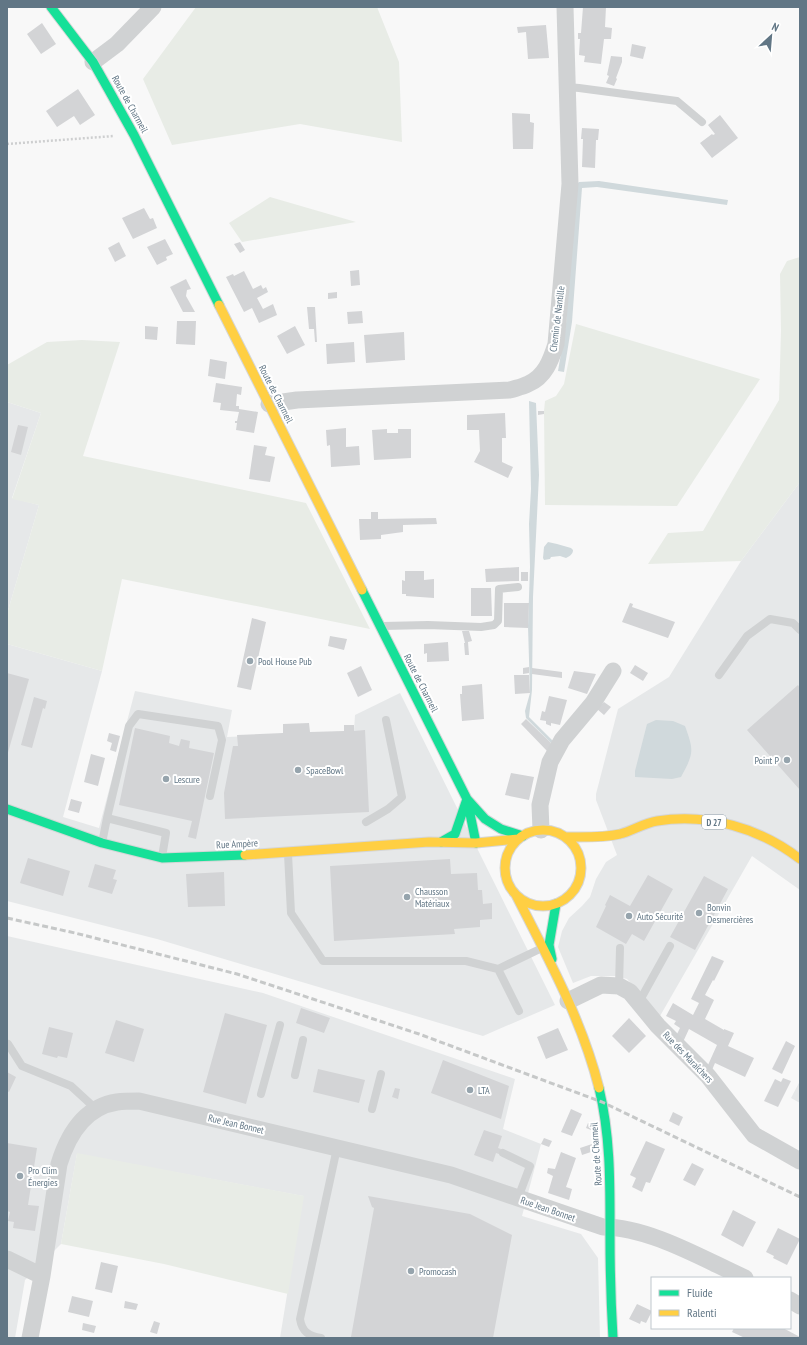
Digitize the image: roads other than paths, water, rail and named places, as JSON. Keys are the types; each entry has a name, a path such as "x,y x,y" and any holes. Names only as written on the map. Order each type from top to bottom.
{"main road":[{"name":"Route de Charmeil","path":"51,7 93,62 134,134 467,799 476,843"},
{"name":"Route de Charmeil","path":"467,799 485,819 501,829 520,837"},
{"path":"441,842 455,834 467,799"},
{"name":"Rue Ampère","path":"7,809 102,844 162,858 236,856 429,842 476,843 520,837"},
{"name":"D 27","path":"565,837 593,838 620,834 656,821 689,819 722,823 756,832 789,849 800,859"},
{"path":"541,830 554,831 565,837 579,854 581,866 580,878 575,889 567,898 556,904 546,906 524,902 516,895 506,879 506,858 511,848 520,837 541,830"},
{"name":"D 27","path":"608,844 620,834"},
{"path":"476,843 487,853"},
{"path":"581,866 592,857"},
{"path":"498,863 505,870"},
{"name":"Route de Charmeil","path":"516,895 545,947 568,1001 590,1055 602,1102 607,1132 609,1166 612,1338"},
{"path":"545,947 556,904"}],"street":[{"path":"93,62 117,44 153,7"},
{"name":"Chemin de Nantille","path":"269,404 297,400 510,390 529,384 541,375 551,361 556,344 570,184 565,7"},
{"path":"541,830 540,805 550,762 562,740 593,703 612,671"},
{"path":"568,1001 601,985 619,986"},
{"name":"Rue des Maraîchers","path":"619,986 630,992 658,1026 708,1076 754,1135 800,1161"},
{"name":"Rue Jean Bonnet","path":"30,1338 42,1276 59,1164 63,1149 77,1125 96,1109 116,1102 139,1101 451,1176 603,1227 619,1228 658,1238 743,1277"},
{"path":"7,1259 42,1276"},
{"path":"791,1301 800,1306"}],"lane":[{"path":"567,87 677,101 702,122"},
{"path":"380,626 428,625 481,627 494,625 498,621 499,589 518,587"},
{"path":"719,676 747,636 770,619 793,623 800,630"},
{"path":"102,844 129,726 138,714 218,726 222,740 210,796"},
{"path":"366,822 388,809 402,797 386,720"},
{"path":"107,818 166,834 162,858"},
{"path":"288,852 291,913 323,961 466,961 498,969 545,947"},
{"path":"639,1002 670,946"},
{"path":"619,986 620,948"},
{"path":"498,969 519,1011"},
{"path":"261,1094 280,1025"},
{"path":"295,1075 303,1040"},
{"path":"8,1044 22,1066 71,1086 96,1109"},
{"path":"372,1109 381,1074"},
{"path":"321,1338 311,1336 301,1327 300,1319 336,1148"},
{"path":"503,1153 530,1166 518,1198"}],"railway":[{"path":"7,918 75,933 237,974 419,1034 602,1102 800,1197"}],"place":[{"name":"Pool House Pub","path":"250,661"},
{"name":"Point P","path":"787,760"},
{"name":"SpaceBowl","path":"298,770"},
{"name":"Lescure","path":"166,779"},
{"name":"Chausson Matériaux","path":"407,897"},
{"name":"Bonvin Desmercières","path":"699,913"},
{"name":"Auto Sécurité","path":"629,916"},
{"name":"LTA","path":"470,1090"},
{"name":"Pro Clim Énergies","path":"20,1176"},
{"name":"Promocash","path":"411,1271"}]}
